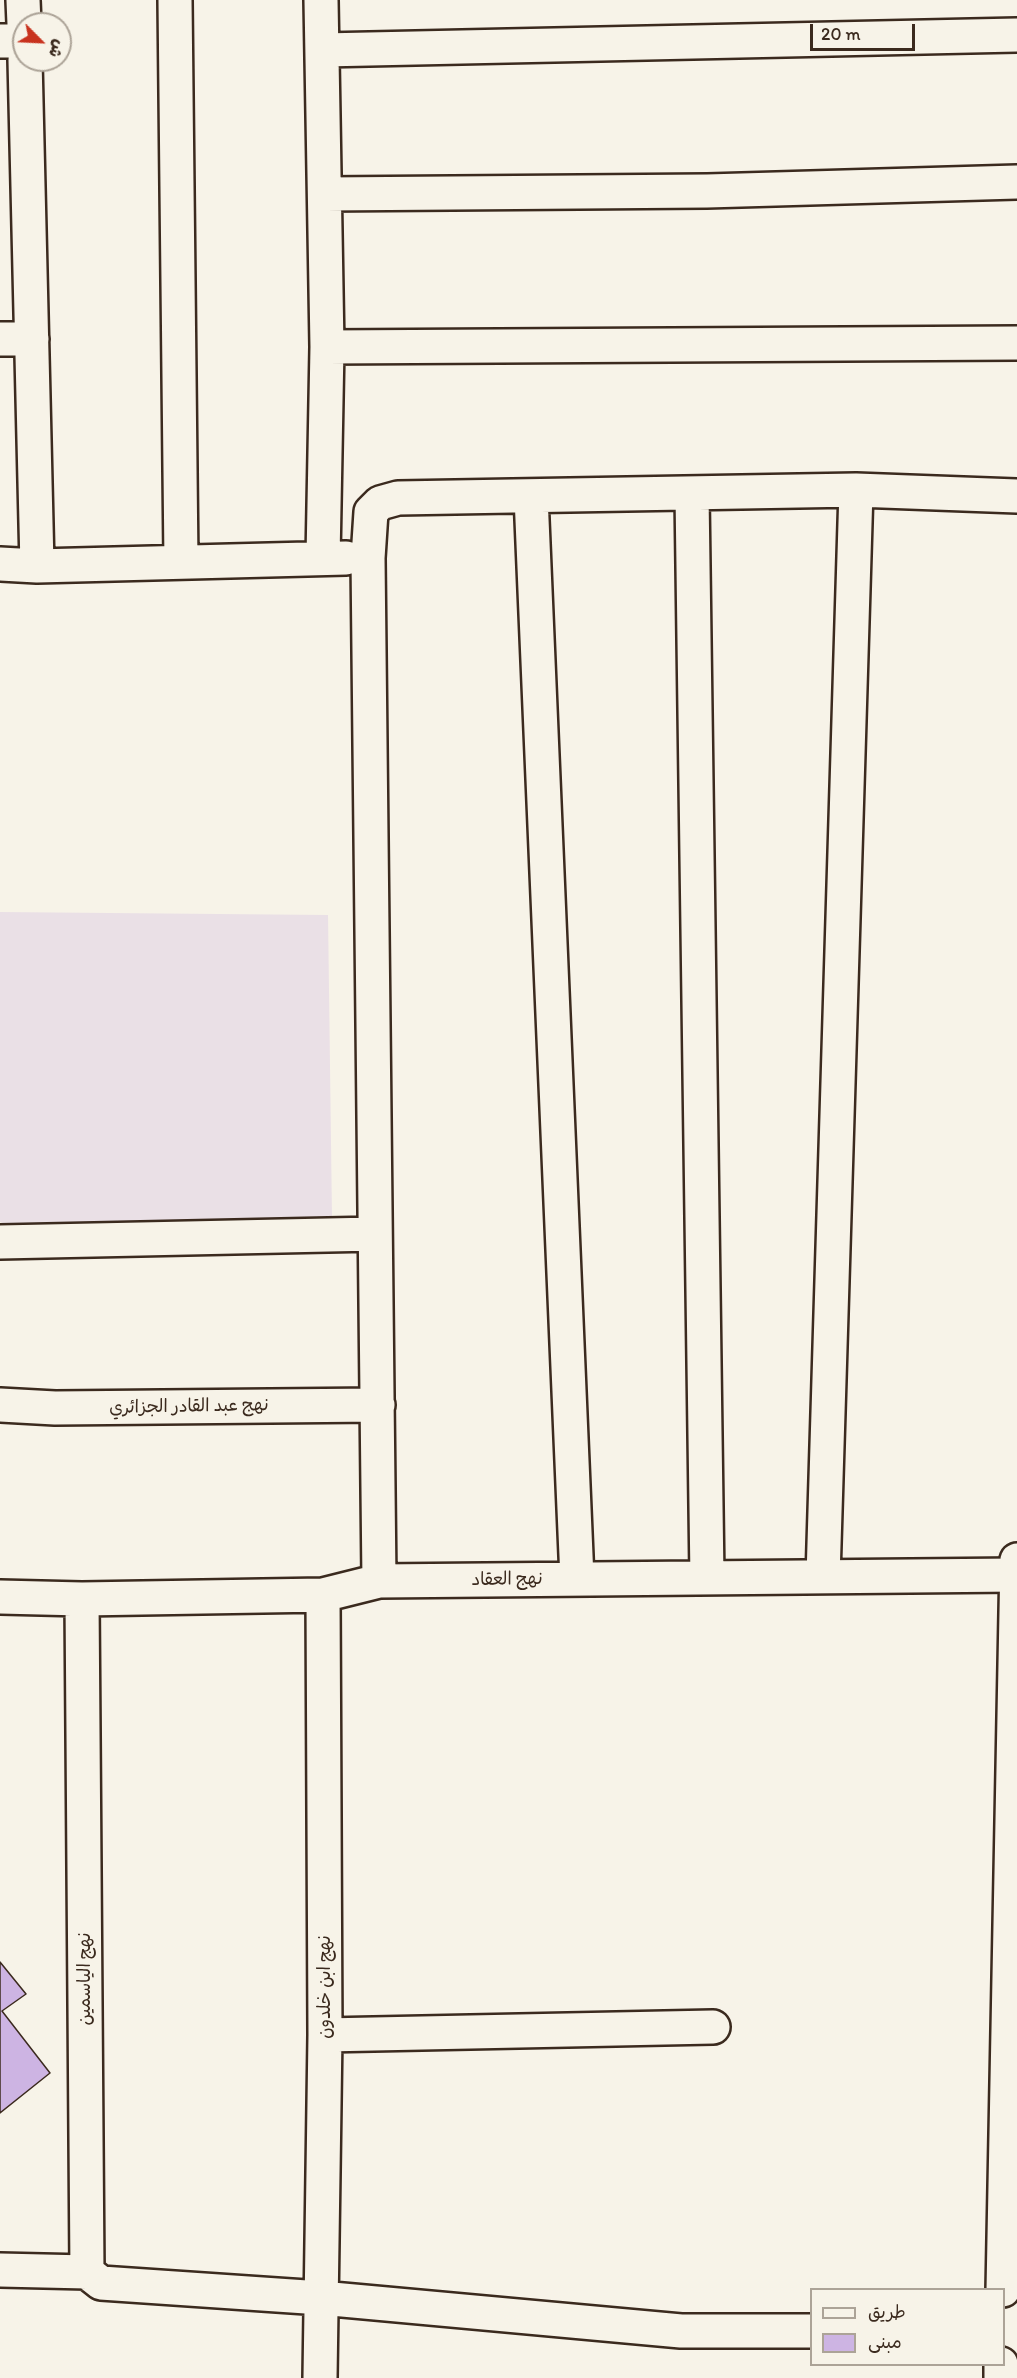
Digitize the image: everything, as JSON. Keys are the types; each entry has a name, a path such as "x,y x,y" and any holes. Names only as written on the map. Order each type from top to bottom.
{"street":[{"path":"175,0 181,562"},
{"path":"321,0 327,347 323,558"},
{"path":"323,50 1017,35"},
{"path":"24,72 14,194 16,339 37,566"},
{"path":"325,194 707,191 1017,182"},
{"path":"327,347 1017,343"},
{"path":"822,1577 856,490"},
{"path":"379,1581 368,558 372,512 380,503 398,498 856,490 1017,496"},
{"path":"692,494 707,1578"},
{"path":"531,496 577,1579"},
{"path":"0,564 37,566 368,558"},
{"path":"0,1242 375,1234"},
{"name":"نهج عبد القادر الجزائري","path":"0,1405 55,1408 378,1405"},
{"path":"1003,2288 1014,1835 1017,1560"},
{"name":"نهج العقاد","path":"0,1597 82,1599 323,1595 379,1581 1017,1575"},
{"name":"نهج ابن خلدون","path":"321,2378 325,2035 323,1595"},
{"name":"نهج الياسمين","path":"82,1599 87,2272"},
{"path":"325,2035 714,2027"},
{"path":"0,2270 87,2272 101,2283 321,2298 681,2331 810,2331"}],"shaded area":[{"path":"0,912 328,915 332,1219 11,1226 0,1222"}],"building":[{"path":"0,1962 26,1994 2,2011 50,2073 0,2113"}]}
